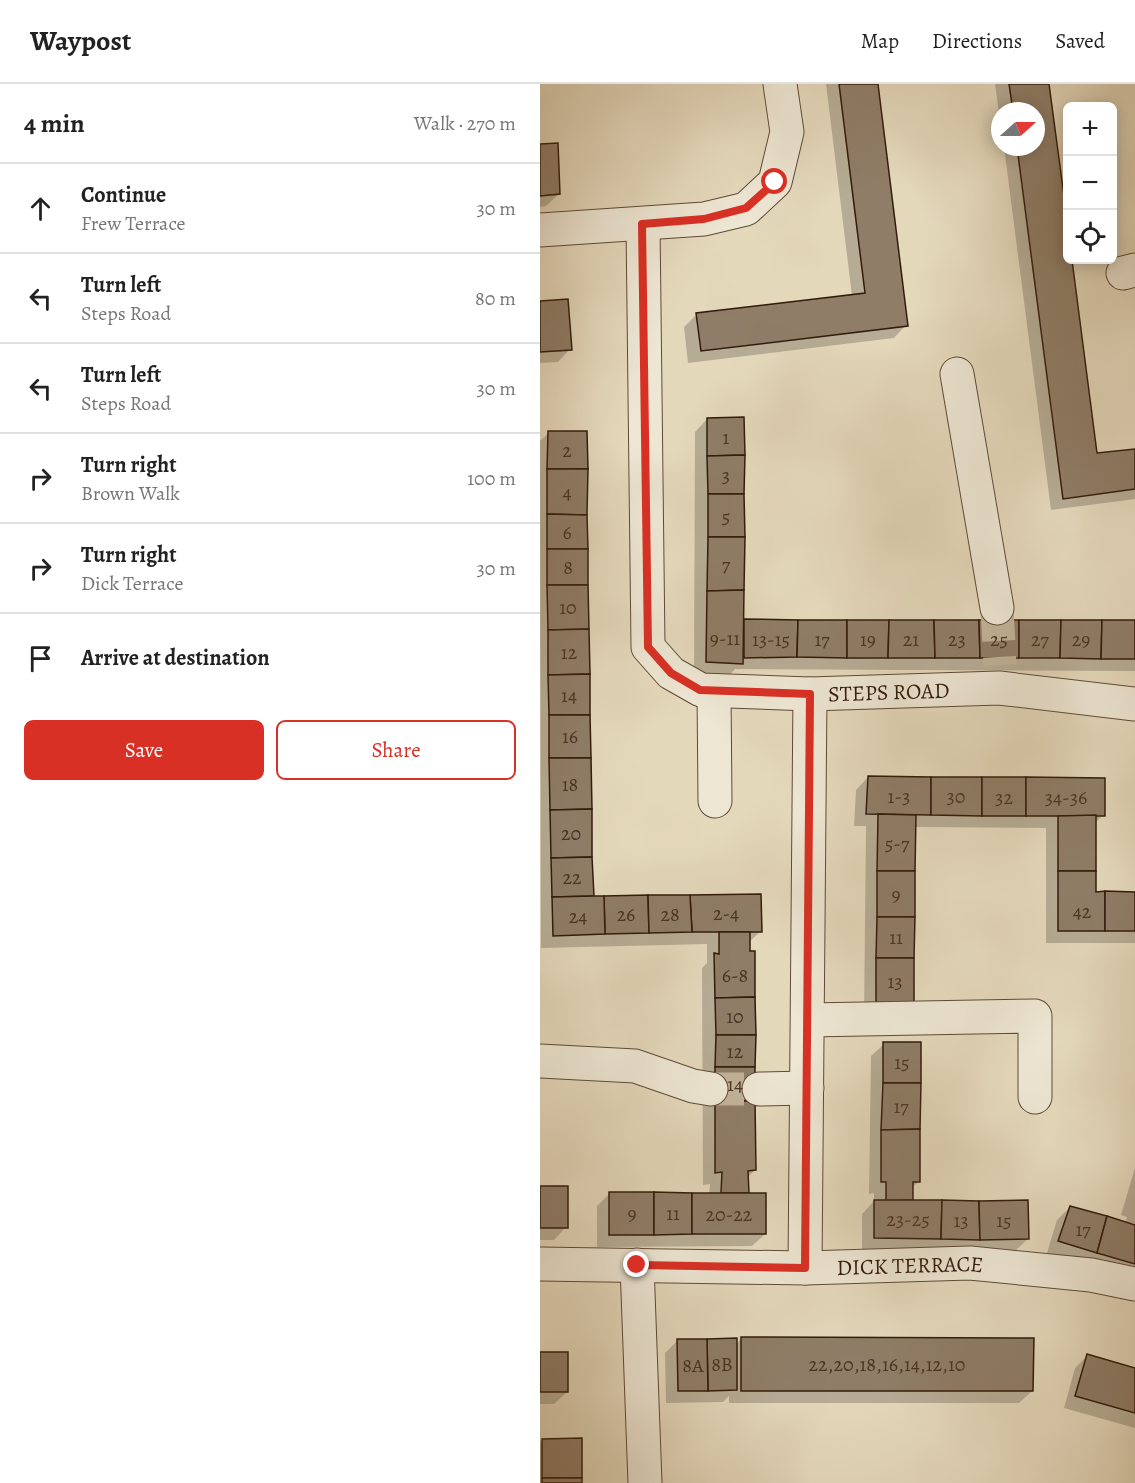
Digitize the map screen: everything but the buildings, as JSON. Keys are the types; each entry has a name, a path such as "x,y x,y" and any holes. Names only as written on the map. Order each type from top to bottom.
{"street":[{"path":"540,230 704,219 746,208 775,182 787,132 780,84"},
{"name":"STEPS ROAD","path":"642,224 648,647 671,673 700,690 810,694 1000,677 1135,704"},
{"path":"957,374 997,608"},
{"path":"714,691 715,801"},
{"path":"805,1268 810,694"},
{"path":"808,1020 1035,1016 1035,1097"},
{"path":"540,1061 634,1066 693,1086 711,1089"},
{"path":"759,1089 807,1088"},
{"name":"DICK TERRACE","path":"540,1264 805,1268 970,1263 1091,1275 1135,1284"},
{"path":"637,1265 645,1483"}],"tunnel":[{"path":"997,608 1000,665"},
{"path":"711,1089 759,1089"}],"route":[{"path":"637,1265 805,1268 810,694 700,690 671,673 648,647 642,224 704,219 746,208 775,182"}]}
